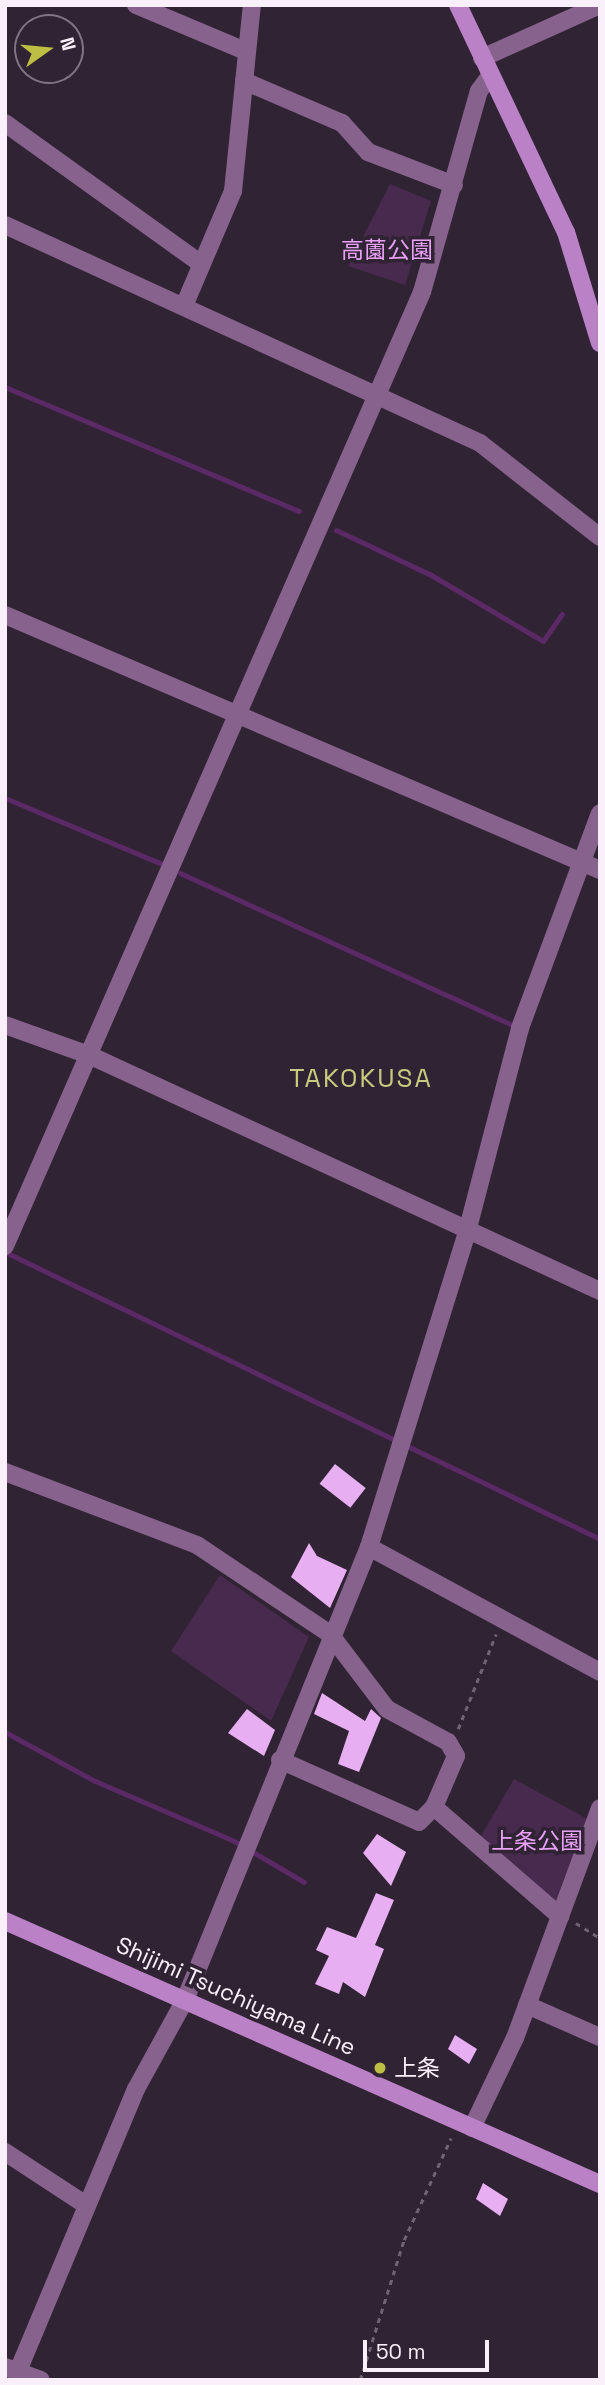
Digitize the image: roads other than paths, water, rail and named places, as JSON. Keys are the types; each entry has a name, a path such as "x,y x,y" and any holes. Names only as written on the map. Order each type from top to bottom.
{"main road":[{"path":"458,5 489,76 566,232 600,343"},
{"name":"Shijimi Tsuchiyama Line","path":"5,1921 600,2184"}],"street":[{"path":"136,5 243,50"},
{"path":"184,306 200,263 233,191 244,81 243,50 253,5"},
{"path":"482,58 600,5"},
{"path":"5,1246 380,394 422,292 489,76"},
{"path":"244,81 342,122 368,152 454,185"},
{"path":"5,123 200,263"},
{"path":"5,225 380,394 480,443 600,537"},
{"path":"5,615 600,870"},
{"path":"41,2380 12,2369 136,2090 185,2000 330,1633 369,1546 467,1232 520,1028 600,813"},
{"path":"5,1025 89,1055 467,1232 600,1291"},
{"path":"5,1472 197,1545 330,1633 387,1709 448,1742 456,1756 434,1807 419,1822 280,1760"},
{"path":"369,1546 504,1614 600,1672"},
{"path":"434,1807 560,1916"},
{"path":"469,2126 527,2005 600,1808"},
{"path":"527,2005 600,2038"},
{"path":"5,2152 86,2205"}],"waterway":[{"path":"5,387 299,511"},
{"path":"336,530 431,575 543,641 562,614"},
{"path":"5,798 162,864"},
{"path":"180,873 517,1027"},
{"path":"5,1252 600,1539"},
{"path":"5,1732 95,1781 234,1841 304,1882"}],"place":[{"name":"上条","path":"380,2068"}],"district":[{"name":"TAKOKUSA","path":"361,1079"}],"park label":[{"name":"高薗公園","path":"387,250"},
{"name":"上条公園","path":"537,1841"}]}
